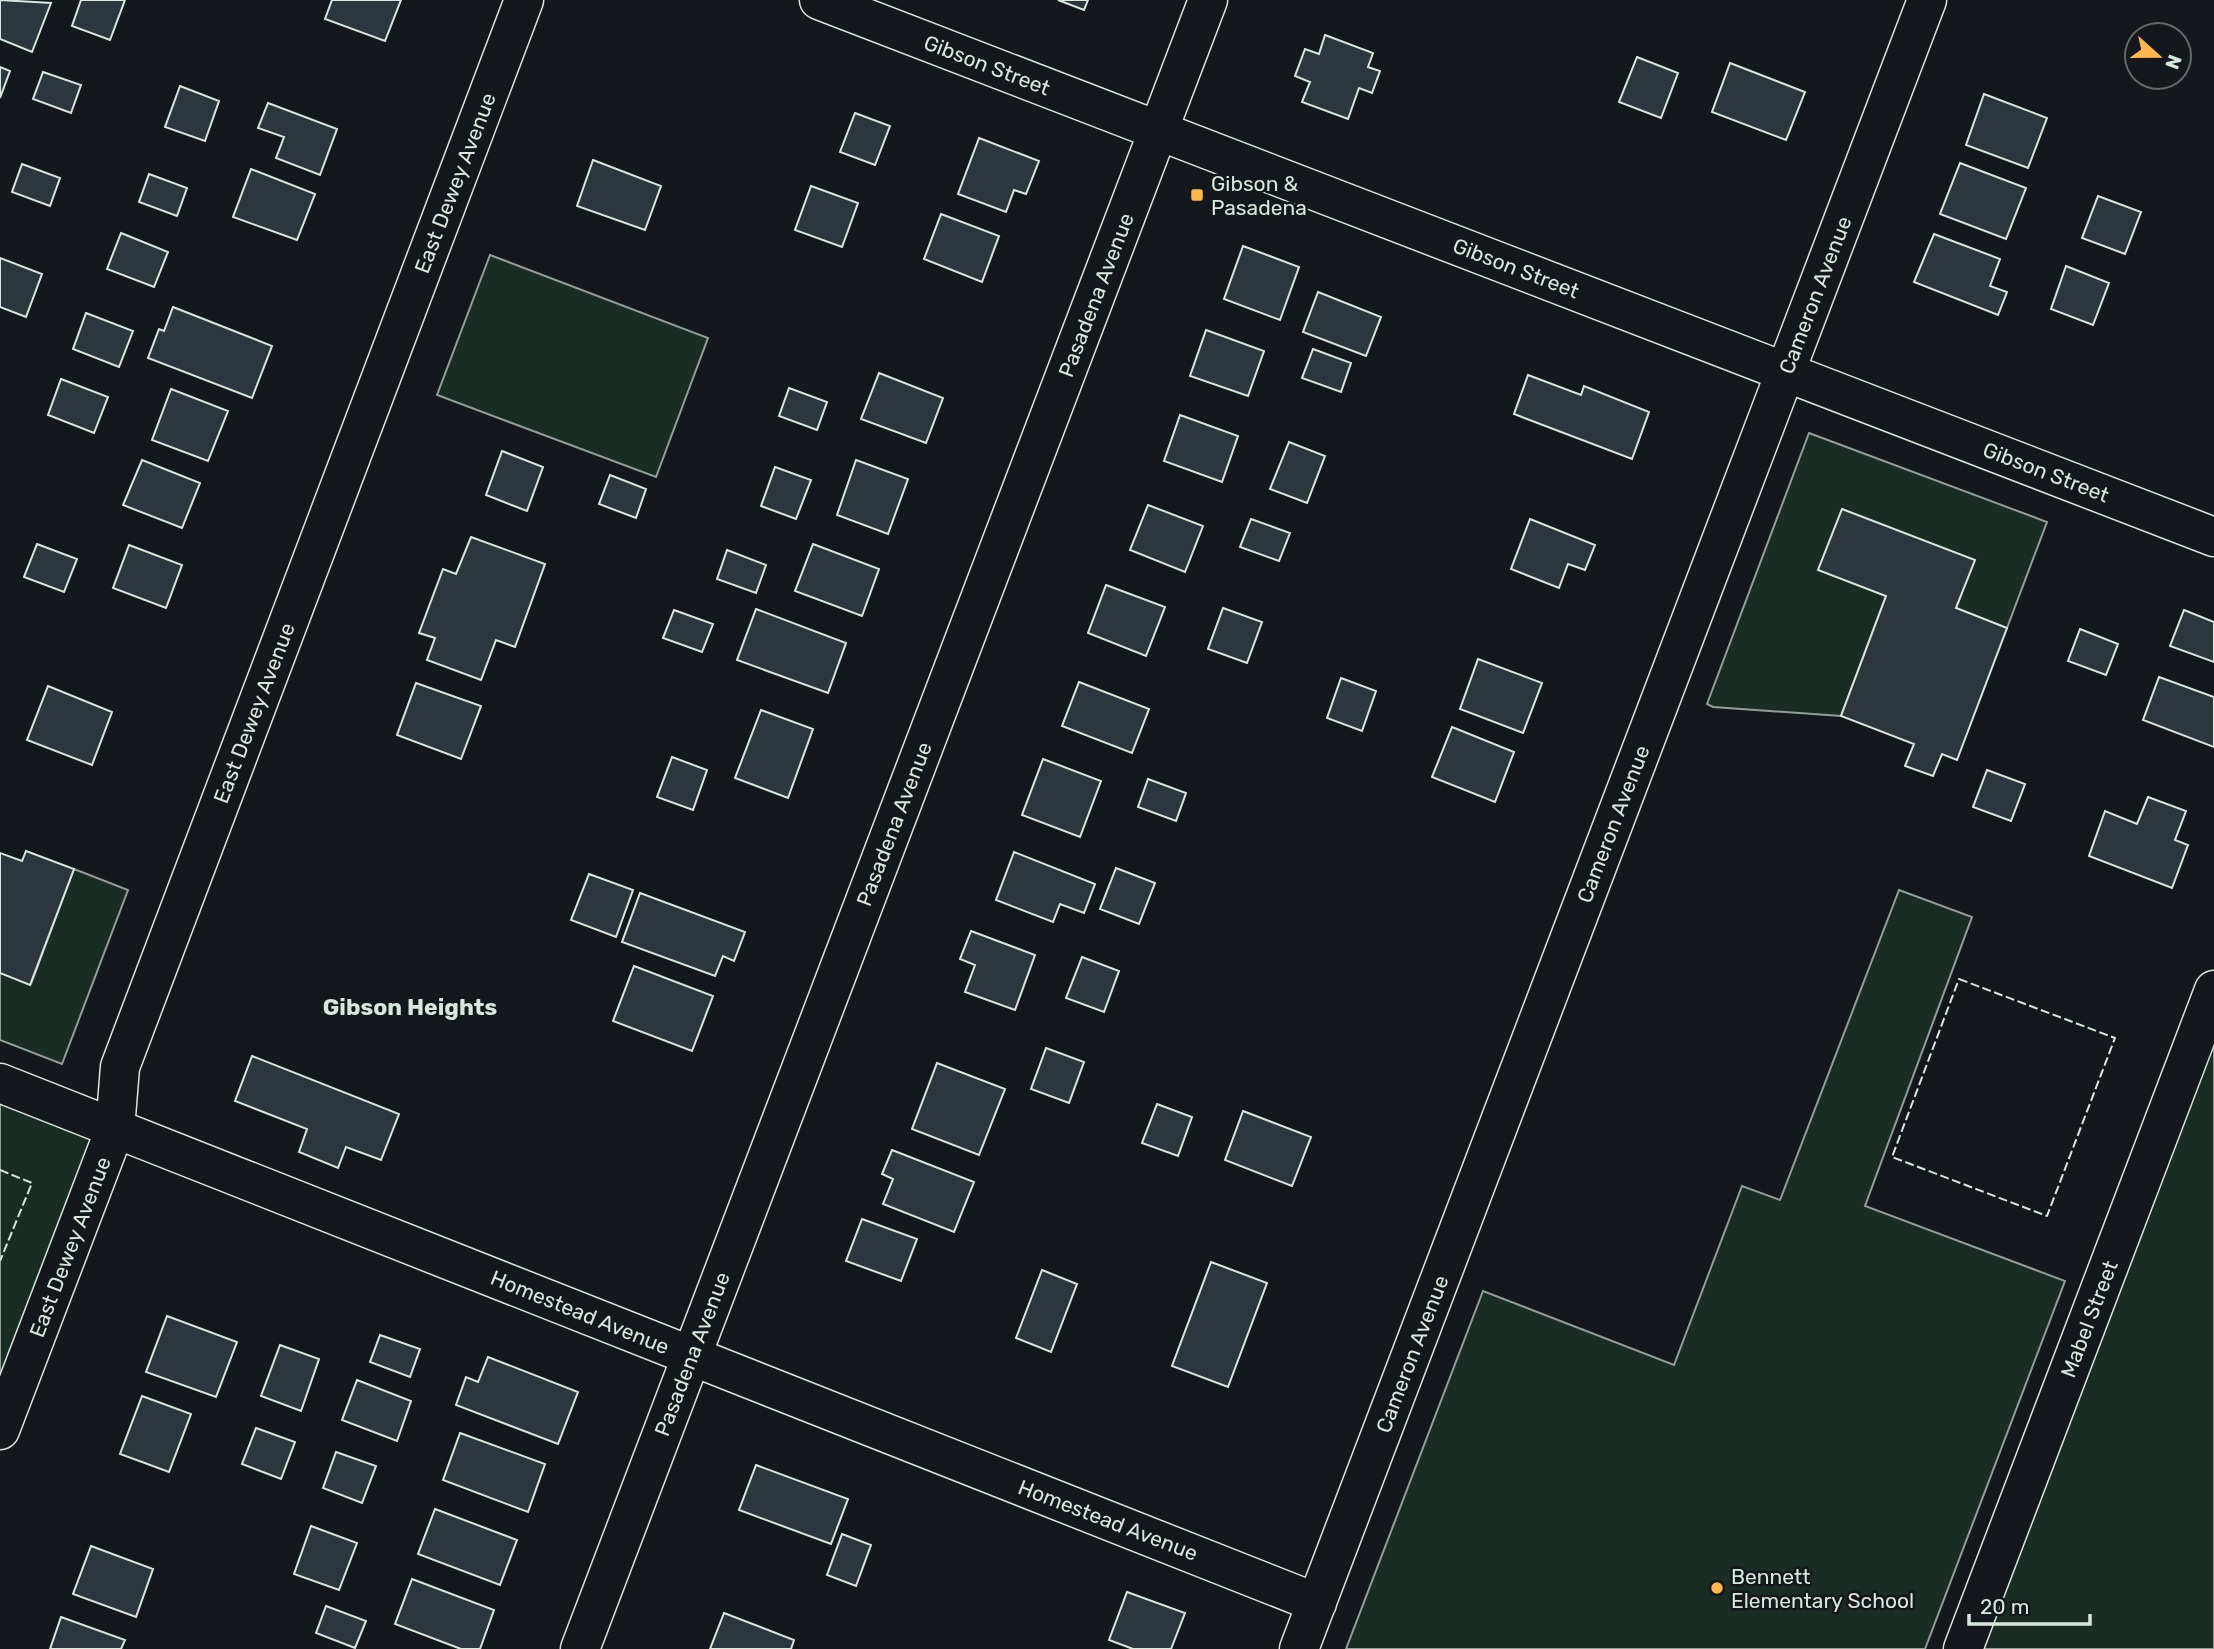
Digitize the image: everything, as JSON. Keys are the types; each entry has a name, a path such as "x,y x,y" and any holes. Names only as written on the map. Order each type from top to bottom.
{"street":[{"name":"East Dewey Avenue","path":"0,1430 115,1129 120,1067 524,0"},
{"name":"Gibson Street","path":"819,0 2214,537"},
{"name":"Pasadena Avenue","path":"580,1649 1208,0"},
{"name":"Cameron Avenue","path":"1299,1649 1927,0"},
{"name":"Mabel Street","path":"1963,1649 2214,990"},
{"name":"Homestead Avenue","path":"0,1083 1317,1603"}],"green space":[{"path":"490,255 708,338 656,477 437,395"},
{"path":"1809,433 2047,522 2007,628 1956,608 1974,560 1842,510 1819,570 1886,596 1841,716 1713,707 1707,704"},
{"path":"74,869 128,890 62,1064 0,1040 0,973 31,984"},
{"path":"1899,890 1972,917 1865,1206 2065,1281 1925,1649 1346,1649 1483,1291 1674,1365 1742,1186 1780,1200"},
{"path":"2214,990 2214,1649 1963,1649"},
{"path":"0,1083 115,1129 0,1430"}],"building":[{"path":"0,0 51,3 32,52 0,39"},
{"path":"81,0 125,0 110,40 72,26"},
{"path":"332,0 401,0 385,41 325,19"},
{"path":"1058,0 1088,0 1084,10"},
{"path":"1325,35 1373,53 1368,67 1380,71 1372,93 1359,88 1348,119 1302,102 1310,82 1295,76 1305,49 1319,54"},
{"path":"1637,57 1678,73 1661,118 1619,102"},
{"path":"1730,63 1805,92 1786,140 1712,112"},
{"path":"0,67 10,71 0,98"},
{"path":"43,72 81,85 71,113 33,99"},
{"path":"180,86 219,101 205,141 165,127"},
{"path":"1984,94 2047,118 2028,168 1966,145"},
{"path":"268,103 337,129 320,175 276,158 284,137 258,128"},
{"path":"855,113 890,126 875,165 840,152"},
{"path":"979,138 1039,161 1026,194 1014,190 1006,212 958,194"},
{"path":"593,160 661,186 645,230 577,206"},
{"path":"1960,163 2026,188 2006,239 1940,214"},
{"path":"22,164 60,178 50,206 12,192"},
{"path":"251,169 315,194 297,240 233,217"},
{"path":"149,174 187,188 177,216 139,202"},
{"path":"811,186 858,203 842,247 795,230"},
{"path":"2098,196 2141,212 2125,254 2082,238"},
{"path":"941,214 999,236 982,282 924,259"},
{"path":"121,233 168,252 154,287 107,269"},
{"path":"1934,234 2000,259 1990,286 2007,292 1998,315 1914,282"},
{"path":"1243,246 1299,267 1280,320 1224,299"},
{"path":"0,258 42,274 26,317 0,307"},
{"path":"2066,266 2109,283 2093,325 2051,309"},
{"path":"1318,292 1381,317 1366,356 1303,332"},
{"path":"173,307 272,346 252,398 148,358 159,329 164,331"},
{"path":"86,313 133,331 119,367 73,349"},
{"path":"1206,330 1264,351 1248,396 1190,376"},
{"path":"1313,349 1351,363 1341,392 1302,378"},
{"path":"879,373 943,398 926,443 861,419"},
{"path":"1528,375 1581,395 1584,386 1649,412 1632,459 1514,414"},
{"path":"61,379 108,397 94,433 48,415"},
{"path":"789,388 827,402 817,430 779,416"},
{"path":"171,389 228,411 208,461 152,440"},
{"path":"1180,415 1238,436 1222,482 1164,461"},
{"path":"1289,442 1325,456 1307,503 1270,489"},
{"path":"502,451 543,467 527,511 486,495"},
{"path":"142,460 200,483 182,528 123,505"},
{"path":"856,460 908,479 888,534 837,515"},
{"path":"775,467 811,480 796,519 761,506"},
{"path":"610,475 646,489 636,518 599,504"},
{"path":"1148,505 1203,526 1185,572 1130,550"},
{"path":"1842,509 1975,560 1956,608 2007,628 1957,760 1942,754 1933,776 1905,766 1914,744 1841,716 1886,596 1818,570"},
{"path":"1251,519 1290,533 1279,561 1240,547"},
{"path":"1530,519 1595,545 1585,570 1568,564 1559,588 1511,569"},
{"path":"471,537 545,564 515,647 496,640 481,680 427,660 435,638 419,633 443,569 456,574"},
{"path":"37,544 77,559 64,592 24,577"},
{"path":"813,544 879,569 862,616 795,591"},
{"path":"129,545 182,565 166,608 113,588"},
{"path":"727,550 766,565 756,593 717,579"},
{"path":"1106,585 1165,607 1146,656 1088,633"},
{"path":"1223,608 1262,622 1247,663 1208,649"},
{"path":"756,609 846,643 828,693 737,660"},
{"path":"674,610 713,624 702,652 663,638"},
{"path":"2184,610 2214,622 2214,662 2170,646"},
{"path":"2080,629 2118,644 2106,675 2068,661"},
{"path":"1478,659 1542,683 1523,733 1460,709"},
{"path":"2159,677 2214,697 2214,747 2143,720"},
{"path":"1341,678 1376,691 1362,731 1327,718"},
{"path":"1079,682 1149,709 1132,753 1062,726"},
{"path":"416,683 481,706 461,759 397,735"},
{"path":"48,686 112,712 92,765 27,740"},
{"path":"761,710 813,729 788,798 735,778"},
{"path":"1452,727 1514,752 1495,802 1432,777"},
{"path":"672,757 707,770 693,810 657,797"},
{"path":"1043,759 1101,781 1080,837 1022,815"},
{"path":"1987,770 2025,784 2011,821 1973,807"},
{"path":"1148,779 1186,793 1176,821 1138,807"},
{"path":"2148,797 2186,811 2175,840 2188,845 2172,888 2089,856 2105,811 2137,824"},
{"path":"26,851 74,869 30,985 0,973 0,853 22,861"},
{"path":"1014,852 1095,884 1084,913 1060,904 1053,922 996,900"},
{"path":"1116,868 1155,883 1139,924 1100,909"},
{"path":"589,874 633,890 616,937 571,920"},
{"path":"640,893 745,932 734,961 723,956 715,976 622,942"},
{"path":"971,931 1035,955 1015,1010 965,992 975,965 960,959"},
{"path":"1082,957 1119,971 1104,1012 1066,998"},
{"path":"634,966 713,996 692,1051 613,1021"},
{"path":"1046,1048 1084,1062 1069,1103 1031,1089"},
{"path":"252,1056 399,1114 381,1160 346,1147 338,1168 299,1152 307,1129 235,1101"},
{"path":"937,1063 1005,1089 979,1155 912,1129"},
{"path":"1157,1104 1192,1117 1178,1156 1142,1143"},
{"path":"1243,1111 1311,1137 1292,1186 1225,1160"},
{"path":"892,1150 974,1182 954,1232 883,1204 893,1179 882,1174"},
{"path":"862,1219 917,1239 901,1281 846,1261"},
{"path":"1211,1262 1267,1283 1228,1387 1172,1366"},
{"path":"1042,1270 1077,1284 1051,1352 1016,1338"},
{"path":"167,1316 237,1342 216,1397 146,1372"},
{"path":"380,1335 420,1349 410,1377 370,1362"},
{"path":"280,1345 319,1359 301,1411 261,1396"},
{"path":"488,1357 578,1392 558,1444 456,1405 466,1377 478,1382"},
{"path":"357,1380 411,1401 397,1441 342,1420"},
{"path":"142,1396 191,1414 169,1472 120,1454"},
{"path":"256,1428 295,1442 281,1479 242,1464"},
{"path":"460,1433 545,1464 528,1512 443,1480"},
{"path":"336,1452 376,1466 362,1503 323,1488"},
{"path":"756,1465 848,1499 831,1544 739,1510"},
{"path":"435,1509 517,1540 500,1585 418,1554"},
{"path":"311,1526 357,1543 339,1590 294,1574"},
{"path":"842,1534 871,1545 856,1586 827,1575"},
{"path":"91,1546 153,1569 136,1617 73,1594"},
{"path":"412,1579 494,1610 480,1649 461,1649 395,1624"},
{"path":"1127,1592 1185,1613 1171,1649 1133,1649 1109,1640"},
{"path":"326,1606 366,1621 355,1648 316,1633"},
{"path":"724,1613 794,1640 791,1649 710,1649"},
{"path":"61,1617 125,1640 121,1649 50,1649"}],"fence":[{"path":"1959,979 2115,1038 2047,1216 1892,1157 1959,979"},
{"path":"0,1170 32,1183 0,1261"}],"place":[{"name":"Gibson & Pasadena","path":"1197,195"},
{"name":"Bennett Elementary School","path":"1717,1588"}],"district":[{"name":"Gibson Heights","path":"410,1007"}]}
